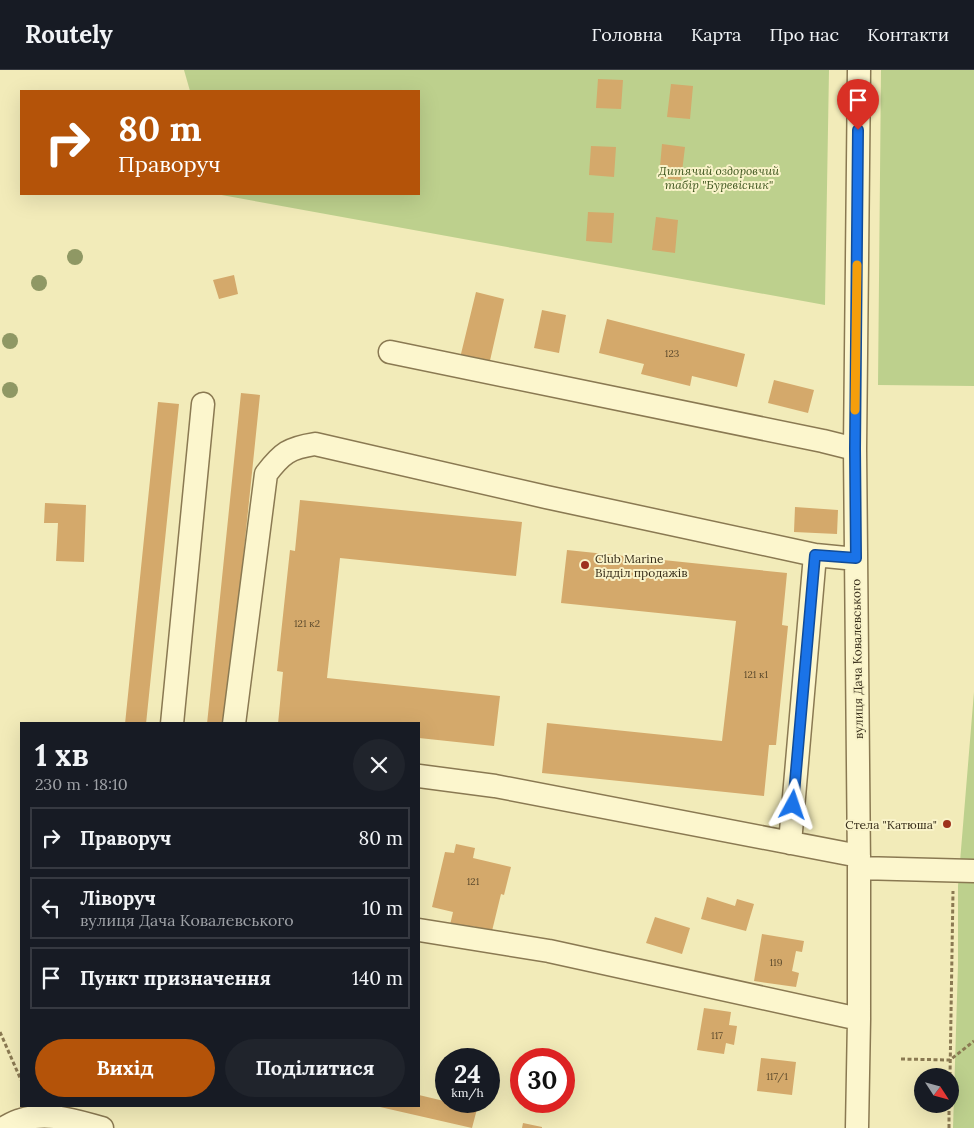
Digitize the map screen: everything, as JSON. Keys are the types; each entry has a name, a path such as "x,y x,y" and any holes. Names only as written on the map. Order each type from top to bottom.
{"street":[{"name":"вулиця Дача Ковалевського","path":"857,1128 859,862 855,449 859,70"},
{"path":"390,352 855,449"},
{"path":"172,722 203,404"},
{"path":"234,722 266,474 277,460 287,452 300,446 315,444 536,495 815,555 856,558"},
{"path":"790,843 815,555"},
{"path":"420,776 495,786 790,843 859,862 964,871"},
{"path":"420,930 549,951 859,1019"},
{"path":"4,1128 21,1120 34,1117 51,1117 102,1128"}],"path":[{"path":"950,1068 964,871"},
{"path":"0,1032 20,1078"},
{"path":"901,1059 950,1060 974,1040"},
{"path":"949,1113 949,1128"}],"green space":[{"name":"Дитячий оздоровчий табір \"Буревісник\"","path":"184,70 829,70 825,305 221,195 420,195 420,90 190,90"},
{"path":"881,70 974,70 974,386 878,385"},
{"path":"974,692 974,1128 953,1128 953,1113 959,1113 959,1068 955,1068 958,886"}],"building":[{"path":"598,79 623,80 621,109 596,108"},
{"path":"671,84 693,86 690,119 667,117"},
{"path":"662,144 685,147 681,180 659,178"},
{"path":"591,146 616,147 614,177 589,175"},
{"path":"588,212 614,213 612,243 586,241"},
{"path":"656,217 678,220 675,253 652,250"},
{"path":"234,275 238,294 219,299 213,280"},
{"path":"476,292 504,299 489,365 460,358"},
{"path":"542,310 566,315 559,353 534,348"},
{"path":"607,319 745,354 737,387 692,376 690,386 641,374 644,364 599,353"},
{"path":"774,380 814,390 808,413 768,403"},
{"path":"241,393 260,395 226,722 207,722"},
{"path":"158,402 179,404 146,722 125,722"},
{"path":"300,500 522,522 516,576 340,558 327,678 500,696 494,746 420,738 420,722 278,722 283,672 277,671 290,550 295,551"},
{"path":"45,503 86,505 84,562 56,561 58,523 44,523"},
{"path":"795,507 838,510 837,534 794,532"},
{"path":"567,550 787,573 782,625 788,626 776,745 769,745 764,796 542,773 547,723 722,741 736,621 561,603"},
{"path":"456,844 475,848 473,858 511,867 504,895 501,894 492,931 472,926 471,930 450,925 453,912 432,907 445,852 454,853"},
{"path":"707,897 735,906 737,899 754,904 746,931 701,919"},
{"path":"655,917 690,928 682,954 646,943"},
{"path":"762,934 804,941 802,952 796,951 792,971 799,973 796,987 754,981"},
{"path":"704,1008 731,1012 729,1025 737,1026 734,1045 726,1043 724,1054 697,1050"},
{"path":"761,1058 796,1062 792,1095 757,1091"},
{"path":"420,1095 435,1099 435,1113 476,1113 472,1128 380,1107 420,1107"},
{"path":"523,1123 542,1127 542,1128 522,1128"}],"slow traffic":[{"path":"855,410 857,265"}],"place":[{"name":"Club Marine Відділ продажів","path":"585,565"},
{"name":"Стела \"Катюша\"","path":"947,824"}],"route":[{"path":"793,805 815,555 856,558 855,449 858,130"}]}
